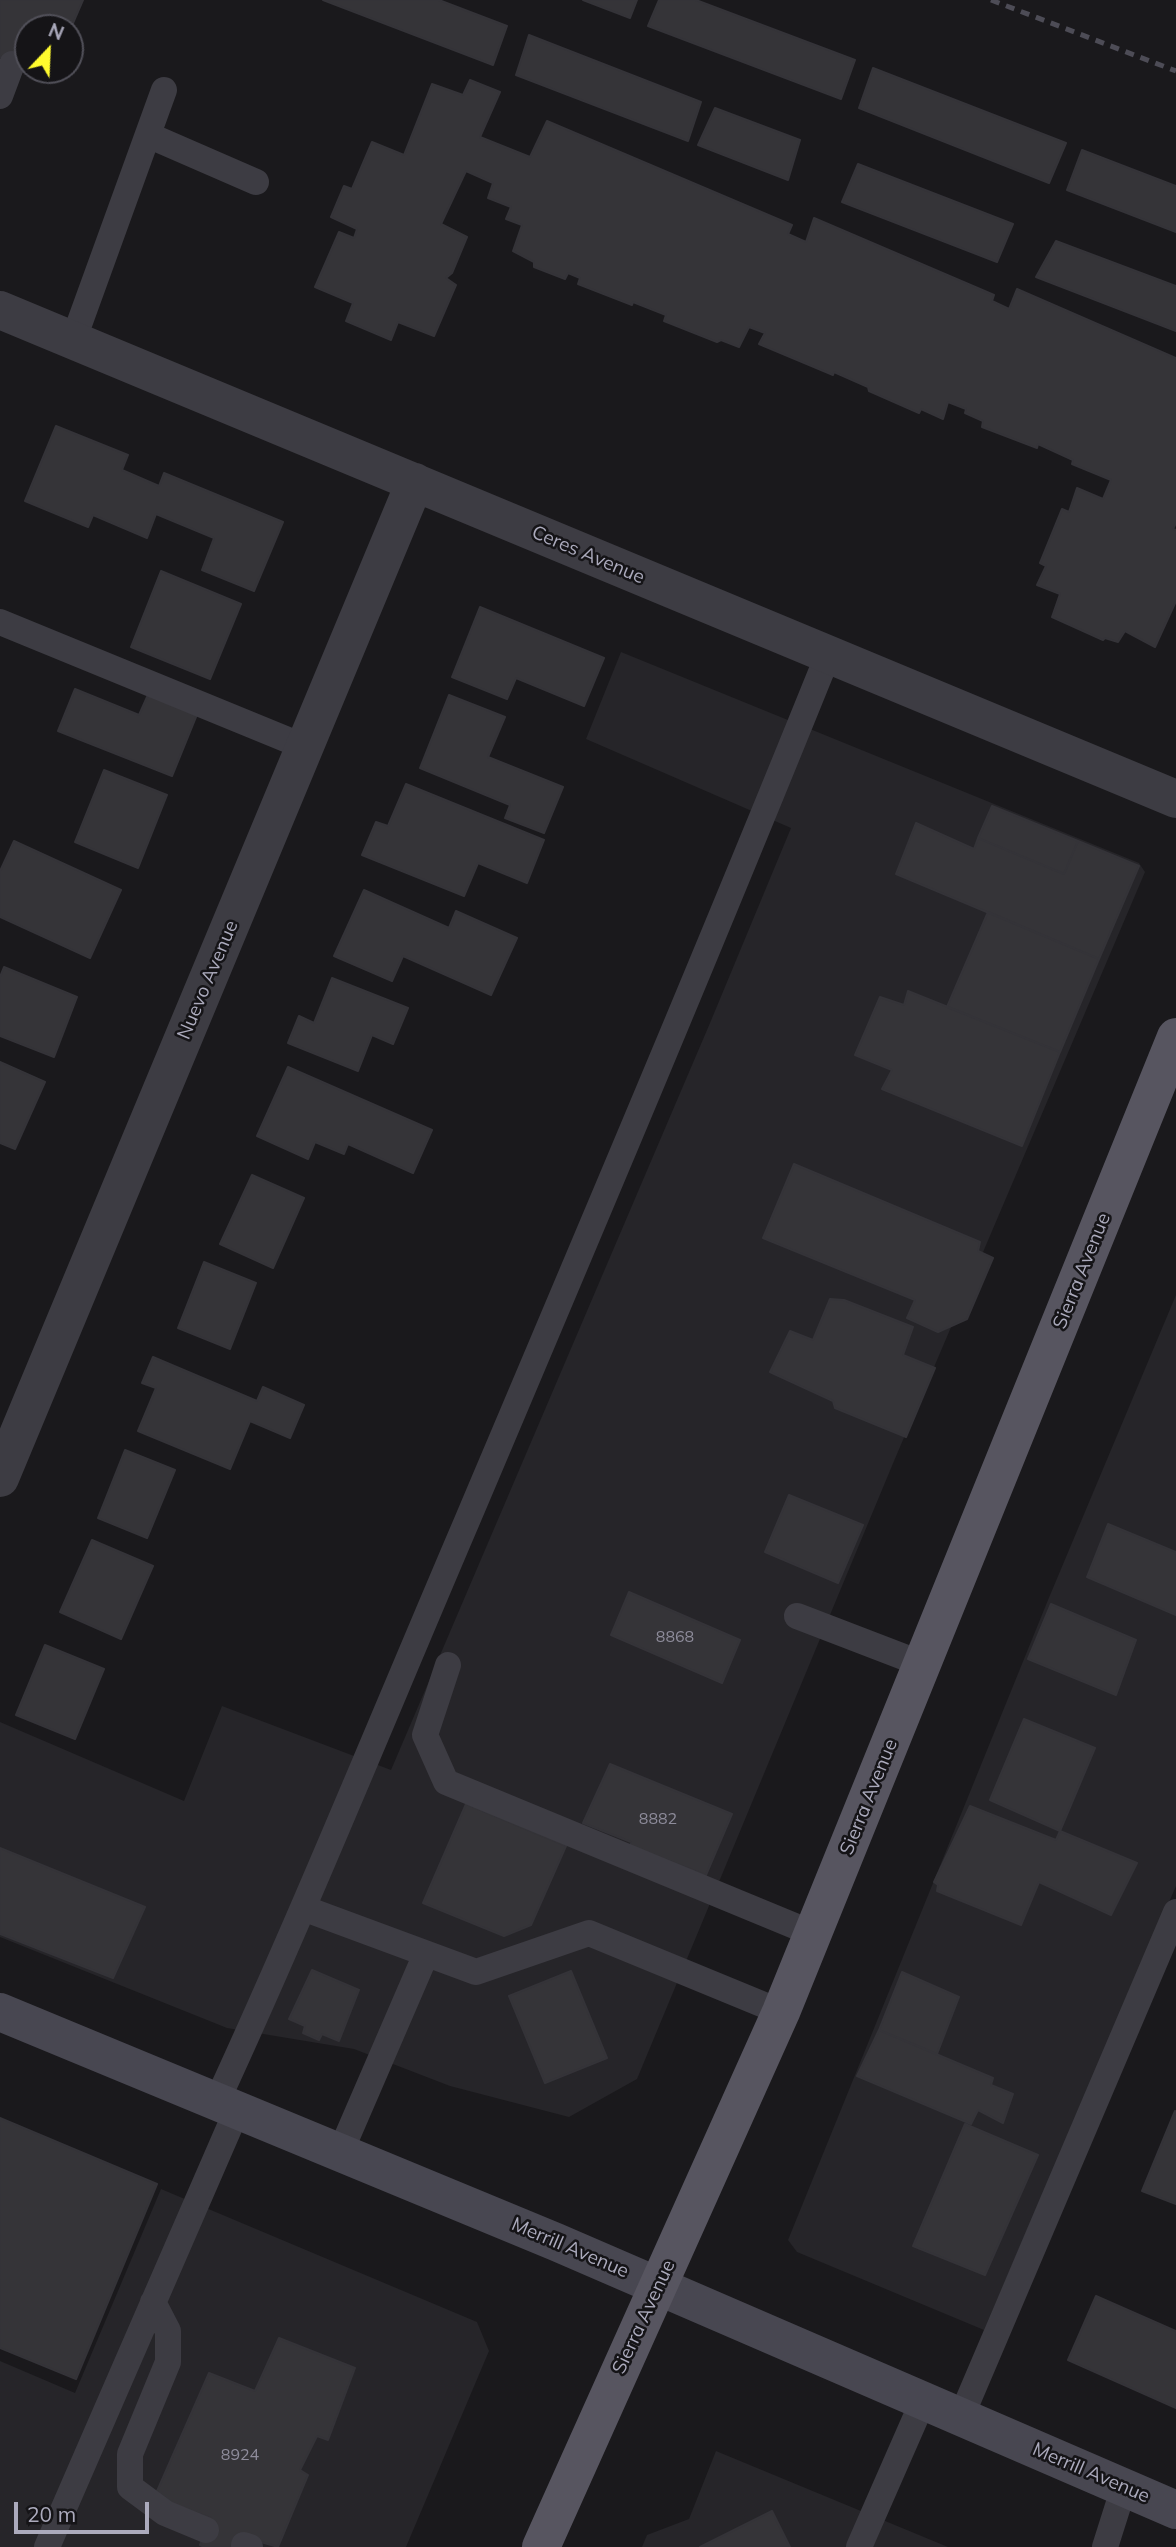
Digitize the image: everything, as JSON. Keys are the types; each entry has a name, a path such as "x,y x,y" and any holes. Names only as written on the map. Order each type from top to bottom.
{"main road":[{"name":"Sierra Avenue","path":"541,2547 814,1934 1176,1037"},
{"name":"Merrill Avenue","path":"0,2012 658,2285 1176,2510"}],"street":[{"name":"Ceres Avenue","path":"0,310 1176,799"},
{"name":"Nuevo Avenue","path":"0,1478 415,482"}],"lane":[{"path":"0,96 12,64"},
{"path":"73,341 163,90"},
{"path":"148,135 256,182"},
{"path":"0,622 305,747"},
{"path":"47,2547 153,2302 303,1908 709,949 828,655"},
{"path":"797,1616 922,1664"},
{"path":"448,1665 425,1735 446,1782 814,1934"},
{"path":"303,1908 476,1972 589,1933 781,2012"},
{"path":"961,2417 1176,1912"},
{"path":"340,2153 426,1954"},
{"path":"153,2302 168,2331 168,2362 130,2454 130,2487 166,2513 206,2530"},
{"path":"859,2547 923,2401"},
{"path":"1105,2547 1124,2487"}],"shaded area":[{"path":"621,652 1139,863 1145,872 894,1461 637,2079 569,2117 450,2086 354,2049 227,2028 0,1937 0,1722 184,1801 222,1706 391,1770 791,828 586,739"},
{"path":"1176,1295 1176,1886 984,2330 797,2252 788,2240 1048,1600"},
{"path":"161,2189 477,2322 489,2351 406,2547 0,2547 0,2361 75,2393"},
{"path":"716,2451 948,2547 642,2547 647,2535 689,2519"}],"building":[{"path":"0,0 83,0 77,14 14,14 14,64 0,57"},
{"path":"323,0 439,0 507,26 493,65"},
{"path":"583,0 637,0 630,18"},
{"path":"659,0 696,0 855,60 841,99 648,26"},
{"path":"529,35 701,102 688,141 516,75"},
{"path":"873,68 1066,143 1049,183 859,108"},
{"path":"470,80 500,92 480,137 530,157 547,121 792,225 788,234 806,242 814,218 994,295 992,301 1009,309 1017,289 1176,358 1176,523 1173,529 1176,530 1176,601 1155,647 1125,631 1118,642 1105,638 1103,640 1052,617 1060,594 1037,585 1046,566 1040,563 1062,509 1069,512 1077,488 1103,499 1111,480 1072,464 1073,460 1038,444 1037,448 982,427 983,421 965,413 966,409 948,402 943,419 921,409 919,413 834,372 833,375 759,344 765,333 749,327 739,347 721,340 717,342 664,321 666,315 578,284 580,278 568,273 565,279 534,267 534,262 513,251 522,225 506,219 511,207 488,198 493,183 466,171 441,224 467,237 452,273 446,278 456,285 434,336 398,322 391,340 346,321 353,303 315,287 339,232 354,238 357,229 331,217 344,186 352,189 372,142 404,155 432,84 463,95"},
{"path":"715,108 800,140 788,180 698,145"},
{"path":"1082,150 1176,186 1176,232 1067,190"},
{"path":"858,164 1013,224 997,262 842,202"},
{"path":"1056,241 1176,286 1176,331 1036,277"},
{"path":"56,426 128,455 122,470 159,486 164,473 283,522 254,591 202,570 214,538 156,514 147,538 93,515 88,527 25,501"},
{"path":"161,571 241,604 210,679 131,647"},
{"path":"480,607 604,658 584,706 516,678 507,699 452,677"},
{"path":"151,688 200,707 172,776 58,731 75,689 139,715"},
{"path":"449,695 505,717 488,757 563,787 544,833 505,818 510,805 420,768"},
{"path":"104,770 167,795 138,868 75,842"},
{"path":"406,784 544,840 527,883 478,863 464,896 362,855 376,822 388,826"},
{"path":"992,806 1078,841 1064,874 978,838"},
{"path":"916,823 974,849 978,838 1064,874 1078,841 1139,866 1099,959 896,874"},
{"path":"14,841 121,890 90,958 0,917 0,871"},
{"path":"364,890 449,928 456,911 517,938 491,995 403,956 392,981 334,956"},
{"path":"988,912 1099,959 1060,1052 947,1007"},
{"path":"4,967 77,997 54,1057 0,1036 0,977"},
{"path":"332,978 408,1008 393,1044 372,1035 358,1071 288,1043 299,1016 314,1023"},
{"path":"908,991 1060,1052 1022,1146 882,1089 892,1070 855,1055 880,997 904,1005"},
{"path":"0,1062 45,1082 15,1149 0,1143"},
{"path":"288,1067 432,1130 413,1173 348,1144 344,1154 315,1142 308,1159 257,1136"},
{"path":"794,1164 980,1242 978,1251 993,1258 967,1319 938,1332 907,1318 915,1300 763,1238"},
{"path":"252,1175 304,1198 273,1268 220,1244"},
{"path":"204,1262 256,1283 230,1349 178,1328"},
{"path":"830,1299 844,1300 913,1327 903,1355 935,1368 906,1437 835,1408 833,1401 770,1372 790,1331 813,1340"},
{"path":"153,1357 257,1401 263,1387 304,1405 290,1438 250,1421 230,1469 138,1431 156,1388 142,1383"},
{"path":"125,1450 175,1470 147,1538 98,1518"},
{"path":"789,1495 863,1525 838,1583 765,1552"},
{"path":"1108,1524 1176,1552 1176,1615 1087,1577"},
{"path":"92,1540 153,1566 121,1639 60,1612"},
{"path":"629,1592 740,1640 722,1683 611,1635"},
{"path":"1051,1604 1136,1640 1116,1695 1028,1659"},
{"path":"45,1645 104,1669 75,1739 16,1715"},
{"path":"1024,1719 1095,1748 1060,1831 990,1800"},
{"path":"610,1764 732,1814 706,1875 631,1847 631,1842 583,1823"},
{"path":"466,1804 566,1846 531,1925 504,1936 423,1903"},
{"path":"970,1806 1056,1840 1060,1831 1137,1863 1111,1915 1039,1882 1021,1925 937,1891 938,1885 934,1882"},
{"path":"0,1848 145,1907 113,1978 0,1934"},
{"path":"312,1970 359,1990 339,2041 322,2034 319,2040 303,2033 305,2026 289,2019"},
{"path":"571,1971 607,2058 545,2083 509,1996"},
{"path":"902,1972 959,1997 937,2054 879,2030"},
{"path":"879,2030 993,2078 991,2085 1013,2094 1003,2123 978,2110 971,2124 857,2076"},
{"path":"1176,2112 1176,2204 1142,2191"},
{"path":"0,2118 157,2184 76,2379 0,2348"},
{"path":"965,2124 1038,2155 985,2275 913,2246"},
{"path":"1096,2296 1176,2331 1176,2408 1068,2360"},
{"path":"279,2338 355,2368 328,2440 317,2436 300,2470 308,2475 278,2547 247,2538 243,2547 204,2547 200,2545 211,2518 154,2498 209,2373 255,2391"},
{"path":"772,2511 790,2547 700,2547"}],"railway":[{"path":"991,0 1176,71"}]}
